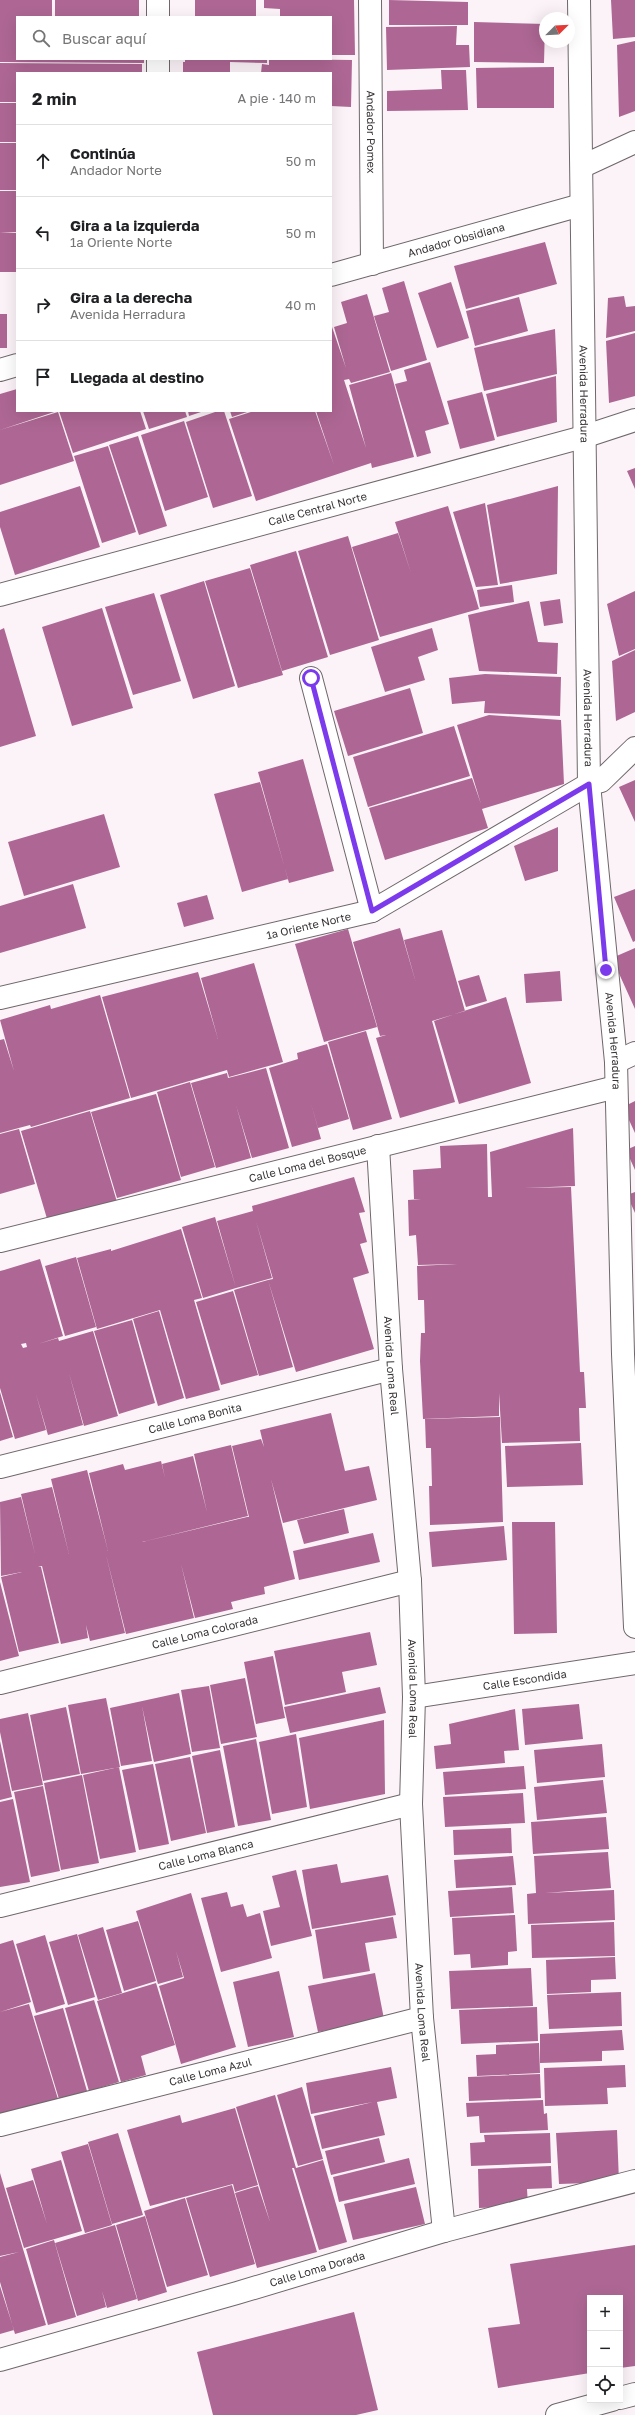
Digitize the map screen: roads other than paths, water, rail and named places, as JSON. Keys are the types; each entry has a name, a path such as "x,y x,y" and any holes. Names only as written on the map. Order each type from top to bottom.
{"street":[{"path":"158,0 158,16"},
{"name":"Andador Pomex","path":"370,0 372,264"},
{"name":"Avenida Herradura","path":"579,0 583,166 581,206 583,437 589,784 626,1058 616,1087 629,1352 635,1627"},
{"path":"158,60 158,72"},
{"path":"583,166 635,142"},
{"name":"Andador Obsidiana","path":"332,275 581,206"},
{"path":"0,370 16,365"},
{"name":"Calle Central Norte","path":"0,595 583,437 635,420"},
{"path":"311,678 372,911"},
{"name":"1a Oriente Norte","path":"0,998 372,911 589,784 601,781 635,748"},
{"name":"Calle Loma del Bosque","path":"0,1240 616,1087"},
{"name":"Avenida Loma Real","path":"378,1146 391,1369 410,1581 414,1698 411,1804 422,2018 444,2231"},
{"name":"Calle Loma Bonita","path":"0,1467 391,1369"},
{"name":"Calle Loma Colorada","path":"0,1683 410,1581"},
{"name":"Calle Escondida","path":"414,1698 635,1663"},
{"name":"Calle Loma Blanca","path":"0,1906 411,1804"},
{"name":"Calle Loma Azul","path":"0,2126 422,2018"},
{"name":"Calle Loma Dorada","path":"0,2360 237,2294 444,2231 635,2181"},
{"path":"623,2397 635,2394"},
{"path":"557,2415 601,2403"}]}
